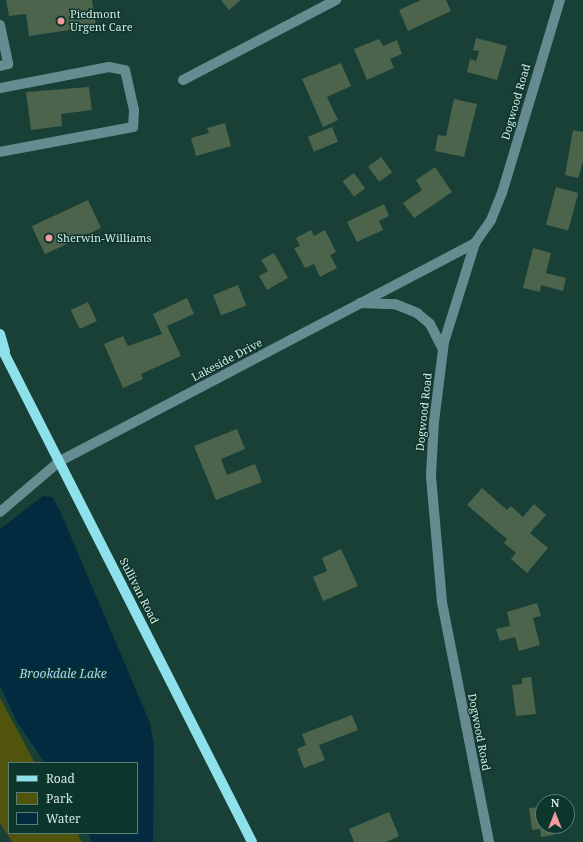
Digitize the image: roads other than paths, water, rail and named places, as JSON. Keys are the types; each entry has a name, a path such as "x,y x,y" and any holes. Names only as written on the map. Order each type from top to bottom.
{"main road":[{"name":"Sullivan Road","path":"0,334 2,348 252,842"}],"street":[{"path":"183,80 336,0"},
{"name":"Dogwood Road","path":"489,842 442,602 431,474 443,350 475,243 491,220 502,193 560,0"},
{"path":"0,25 8,64 0,66"},
{"path":"0,88 109,67 125,70 134,110 133,127 0,152"},
{"name":"Lakeside Drive","path":"0,512 60,461 475,243"},
{"path":"360,304 395,304 417,313 430,324 443,350"}],"water":[{"name":"Brookdale Lake","path":"43,496 52,497 60,511 150,723 154,747 153,842 92,842 88,834 138,834 138,762 44,762 17,722 0,686 0,529"}],"place":[{"name":"Piedmont Urgent Care","path":"61,21"},
{"name":"Sherwin-Williams","path":"49,238"}]}
